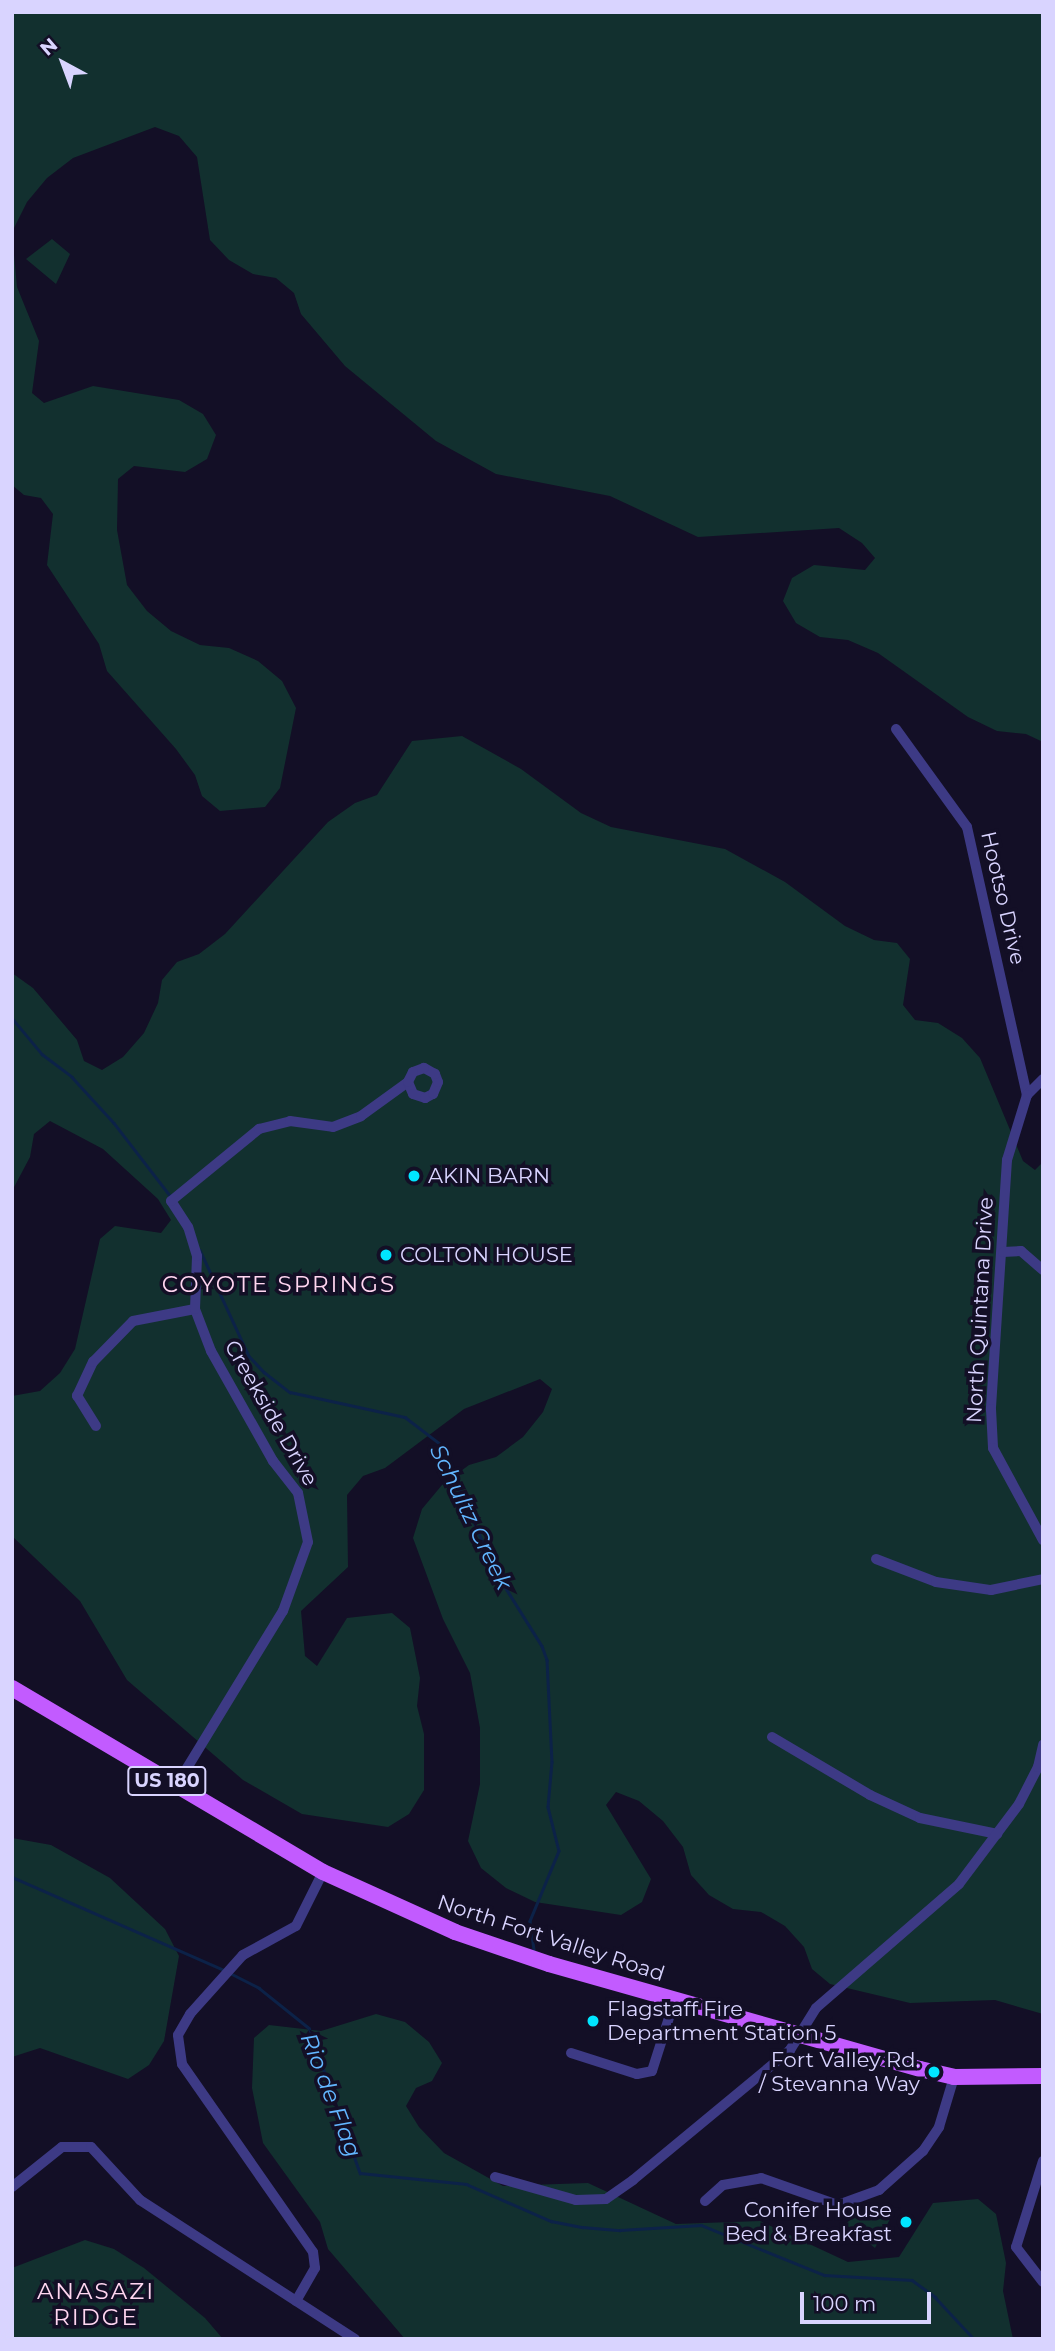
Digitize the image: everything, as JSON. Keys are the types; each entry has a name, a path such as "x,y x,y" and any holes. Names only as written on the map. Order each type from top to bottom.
{"main road":[{"name":"North Fort Valley Road","path":"12,1688 323,1872 455,1932 802,2036 954,2077 1043,2076"}],"street":[{"name":"Hootso Drive","path":"896,729 967,827 1027,1095"},
{"name":"North Quintana Drive","path":"1043,1079 1027,1095 1007,1160 993,1448 1043,1539"},
{"name":"Creekside Drive","path":"176,1786 283,1611 308,1542 298,1493 273,1461 211,1351 195,1308 197,1256 188,1227 171,1201 259,1129 290,1121 333,1127 362,1116 408,1082"},
{"path":"1003,1252 1021,1251 1043,1270"},
{"path":"96,1426 76,1396 93,1362 133,1321 195,1308"},
{"path":"876,1559 936,1582 991,1590 1043,1579"},
{"path":"772,1737 870,1795 920,1818 997,1834"},
{"path":"495,2177 576,2200 606,2199 675,2146 802,2036 816,2008 959,1884 997,1834 1038,1767 1043,1745"},
{"path":"296,2301 315,2268 313,2252 177,2051 182,2024 243,1955 296,1926 323,1872"},
{"path":"571,2053 637,2074 652,2071 675,1999"},
{"path":"705,2201 723,2185 761,2178 838,2205 879,2190 923,2151 939,2127 954,2077"},
{"path":"12,2187 62,2147 91,2147 140,2200 355,2339"},
{"path":"1043,2161 1016,2248 1043,2282"}],"green space":[{"path":"12,12 1043,12 1043,742 1026,734 997,731 968,717 878,653 848,640 820,637 796,623 783,601 792,578 814,565 865,570 875,558 862,543 839,528 698,537 610,496 496,474 436,441 345,366 301,314 294,293 276,278 253,274 229,260 210,240 197,157 179,136 155,127 73,158 47,178 27,202 12,232"},
{"path":"12,233 17,287 39,341 32,393 44,403 93,386 179,400 203,414 216,435 207,459 185,472 134,466 118,479 117,530 127,585 147,611 171,631 200,645 229,648 258,661 282,681 296,708 280,788 265,807 220,811 202,796 195,775 176,749 107,671 99,644 47,565 53,514 41,498 24,495 12,485"},
{"path":"52,239 70,254 56,284 26,259"},
{"path":"462,736 521,769 581,813 611,827 725,849 785,882 845,926 874,940 897,943 910,959 903,1005 915,1020 938,1023 962,1038 980,1058 1023,1161 1035,1170 1043,1162 1043,2014 995,2000 910,2003 830,1984 812,1969 804,1947 785,1926 761,1912 733,1909 709,1895 691,1875 683,1847 663,1821 639,1801 616,1792 606,1805 651,1879 642,1902 621,1915 535,1902 506,1888 481,1868 468,1841 480,1784 480,1728 470,1673 443,1619 413,1538 422,1509 442,1485 469,1465 496,1457 523,1437 543,1412 552,1389 540,1379 464,1409 385,1468 363,1476 347,1495 348,1567 301,1611 305,1656 317,1666 347,1618 392,1613 410,1628 420,1678 417,1706 424,1734 424,1790 409,1814 388,1827 302,1814 243,1780 127,1680 80,1601 12,1536 12,1396 40,1391 60,1373 75,1349 100,1239 115,1226 161,1233 171,1220 158,1199 103,1149 50,1121 34,1134 30,1157 12,1191 12,973 33,988 77,1040 84,1061 102,1070 123,1057 144,1033 158,1003 162,980 177,962 199,954 225,934 328,822 355,803 377,795 412,741"},
{"path":"12,1838 51,1845 110,1878 165,1929 179,1956 164,2041 149,2065 128,2079 40,2048 12,2057"},
{"path":"376,2014 405,2022 429,2042 442,2063 432,2081 416,2088 406,2106 419,2127 444,2153 503,2186 588,2183 676,2224 760,2221 848,2262 899,2257 933,2203 978,2199 996,2214 1006,2263 1003,2291 1013,2339 405,2339 328,2249 320,2222 263,2143 252,2088 254,2038 269,2025 321,2031"},
{"path":"871,2204 890,2219 875,2248 845,2224"},
{"path":"85,2240 114,2249 144,2268 205,2318 223,2339 12,2339 12,2268"}],"waterway":[{"name":"Schultz Creek","path":"12,1018 42,1054 72,1077 114,1123 172,1198"},
{"name":"Schultz Creek","path":"200,1250 249,1356 264,1372 290,1392 405,1417 439,1443 497,1574 542,1646 547,1660 552,1762 548,1807 559,1851 530,1921 534,1951"},
{"name":"Rio de Flag","path":"12,1877 224,1970"},
{"name":"Rio de Flag","path":"230,1973 259,1988 309,2028 360,2173 466,2184 551,2221 582,2227 620,2230 701,2225 824,2275 912,2280 935,2297 974,2339"}],"place":[{"name":"AKIN BARN","path":"414,1176"},
{"name":"COLTON HOUSE","path":"386,1255"},
{"name":"Flagstaff Fire Department Station 5","path":"593,2021"},
{"name":"Fort Valley Rd. / Stevanna Way","path":"934,2072"},
{"name":"Conifer House Bed & Breakfast","path":"906,2222"}],"district":[{"name":"COYOTE SPRINGS","path":"279,1284"},
{"name":"ANASAZI RIDGE","path":"96,2304"}]}
